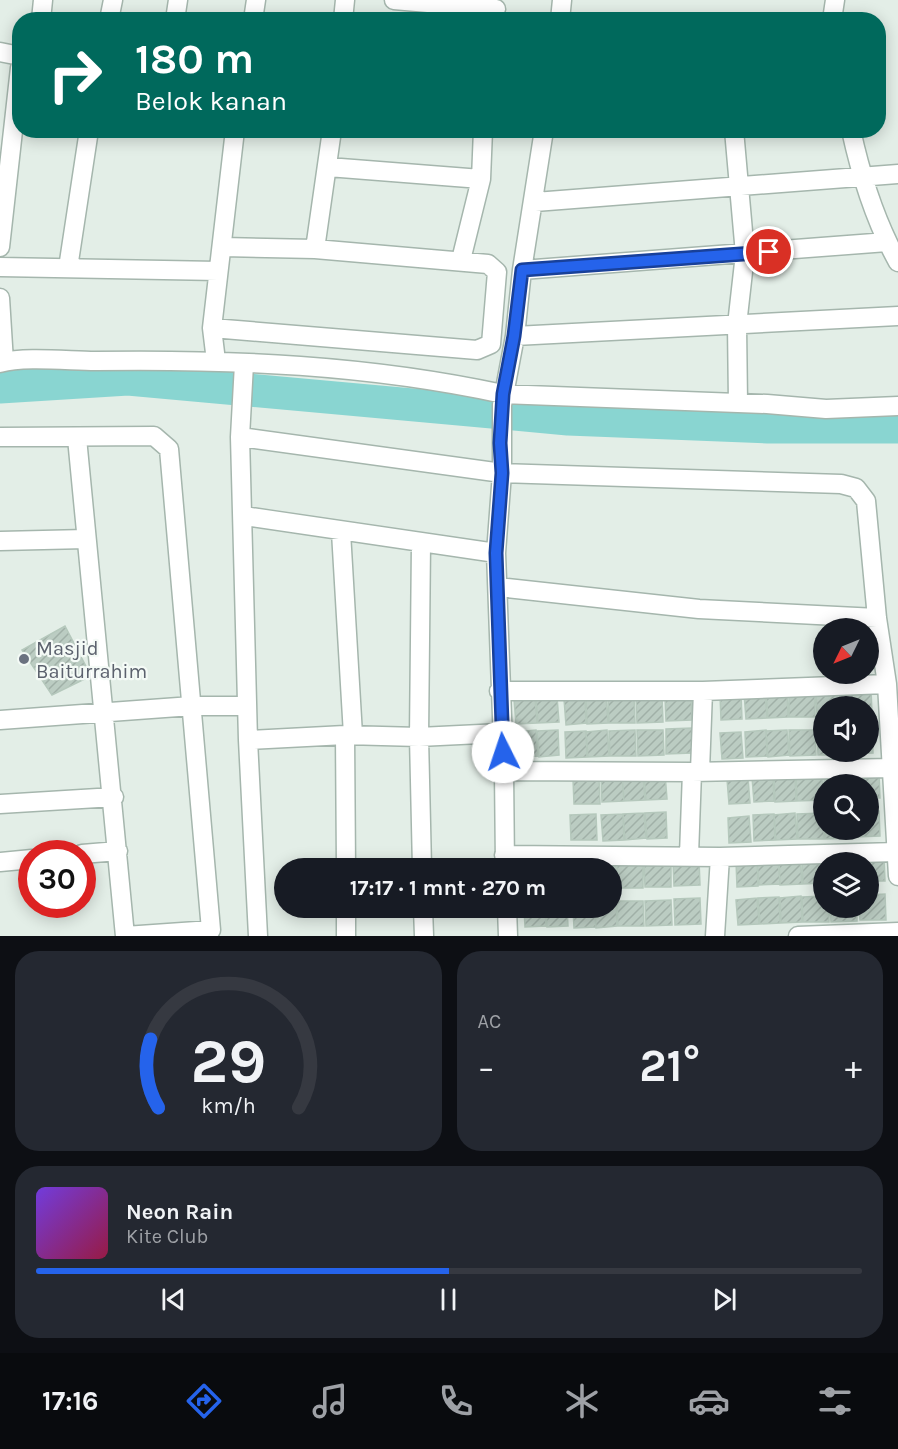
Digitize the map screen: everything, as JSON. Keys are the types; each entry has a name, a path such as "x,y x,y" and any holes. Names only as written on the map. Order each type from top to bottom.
{"street":[{"path":"394,0 496,10"},
{"path":"0,247 6,137 12,107"},
{"path":"68,268 88,138"},
{"path":"216,361 212,328 234,138"},
{"path":"315,249 331,138"},
{"path":"461,260 481,179 483,138"},
{"path":"505,858 496,553 502,473 500,443 502,400 535,202 543,138"},
{"path":"735,138 745,254 737,326 738,403"},
{"path":"853,138 861,177 887,242 898,262"},
{"path":"328,167 481,179"},
{"path":"535,202 898,174"},
{"path":"522,270 887,242"},
{"path":"212,328 485,349 491,344 496,272 488,264 315,249 223,247"},
{"path":"0,267 218,271"},
{"path":"0,298 2,362 216,361 244,371 312,366 470,387 502,400 738,403 826,409 898,406"},
{"path":"514,336 898,316"},
{"path":"244,371 241,430 247,706 258,936"},
{"path":"241,430 502,473 841,484 856,488 866,501 877,618 699,609 498,587"},
{"path":"0,437 154,436 168,449 212,930 125,936 114,797 77,438"},
{"path":"244,516 496,553"},
{"path":"341,532 349,735 346,858"},
{"path":"0,541 86,539"},
{"path":"421,543 419,737 422,858"},
{"path":"879,631 887,684 898,876"},
{"path":"500,691 703,691 887,684"},
{"path":"689,855 703,691"},
{"path":"0,720 192,706 247,706"},
{"path":"248,740 349,735 419,737 501,733"},
{"path":"504,771 891,768"},
{"path":"0,804 114,797"},
{"path":"96,853 118,851"},
{"path":"610,858 896,852"},
{"path":"715,936 720,857"},
{"path":"0,861 18,860"},
{"path":"346,918 346,936"},
{"path":"423,918 424,936"},
{"path":"507,918 508,936"},
{"path":"798,936 898,932"}],"building":[{"path":"65,626 91,676 52,695 22,650"},
{"path":"871,689 871,696 845,696 845,690"},
{"path":"787,691 788,717 768,718 766,693"},
{"path":"815,691 813,717 789,717 789,692"},
{"path":"816,691 842,691 842,696 816,696"},
{"path":"765,692 767,718 746,719 744,693"},
{"path":"741,694 742,719 721,720 720,695"},
{"path":"691,695 692,720 666,721 665,696"},
{"path":"535,697 537,723 516,724 514,699"},
{"path":"557,697 559,722 538,723 536,698"},
{"path":"606,697 608,723 587,724 586,698"},
{"path":"634,697 635,723 609,723 608,698"},
{"path":"636,697 662,697 663,722 637,723"},
{"path":"585,698 586,723 566,725 564,699"},
{"path":"692,728 692,753 666,754 666,729"},
{"path":"536,730 538,756 517,757 515,732"},
{"path":"558,730 559,755 539,757 537,731"},
{"path":"607,730 609,756 588,757 586,732"},
{"path":"635,730 636,756 610,756 609,731"},
{"path":"637,730 663,730 664,755 638,756"},
{"path":"766,730 767,756 746,757 745,732"},
{"path":"787,730 789,755 768,757 766,731"},
{"path":"789,730 813,730 813,755 790,756"},
{"path":"586,731 587,757 566,758 565,732"},
{"path":"741,732 743,758 722,759 720,733"},
{"path":"879,773 880,798 879,774 853,774"},
{"path":"643,774 645,800 624,801 622,776"},
{"path":"665,774 667,799 646,800 644,775"},
{"path":"795,775 796,801 775,802 774,776"},
{"path":"796,775 813,775 813,800 797,801"},
{"path":"622,776 624,801 602,802 601,777"},
{"path":"773,776 774,801 754,802 752,777"},
{"path":"599,778 600,804 574,804 573,779"},
{"path":"748,778 750,803 729,804 727,779"},
{"path":"666,812 667,838 647,839 645,813"},
{"path":"644,813 646,838 625,840 623,814"},
{"path":"795,813 797,839 776,840 774,815"},
{"path":"813,813 813,839 798,839 797,814"},
{"path":"596,814 597,840 571,840 570,815"},
{"path":"623,814 624,840 603,841 601,815"},
{"path":"774,814 775,840 754,841 753,815"},
{"path":"749,816 751,842 729,843 728,818"},
{"path":"879,856 884,856 885,881 879,881"},
{"path":"800,858 802,884 780,885 779,859"},
{"path":"778,859 780,884 759,885 757,860"},
{"path":"802,859 813,860 813,884 803,884"},
{"path":"699,860 700,885 674,886 673,861"},
{"path":"757,860 758,886 737,887 736,861"},
{"path":"643,862 643,888 622,888 622,863"},
{"path":"644,862 671,862 671,887 645,887"},
{"path":"879,894 885,894 886,920 860,920 860,918 879,918"},
{"path":"801,896 802,922 781,923 780,898"},
{"path":"813,896 813,918 829,918 829,922 803,922 802,897"},
{"path":"779,897 780,923 760,924 758,898"},
{"path":"700,898 701,924 675,925 674,899"},
{"path":"757,898 759,924 738,925 736,900"},
{"path":"671,900 672,925 646,926 645,901"},
{"path":"622,901 643,901 644,926 618,926 618,918 622,918"},
{"path":"525,918 546,918 546,926 525,927"},
{"path":"547,918 568,918 568,926 547,927"},
{"path":"574,918 595,918 596,927 574,928"},
{"path":"596,918 617,918 617,926 596,928"},
{"path":"831,918 857,918 857,921 831,922"}],"waterway":[{"path":"0,387 128,379 568,419 768,427 898,427"}],"place":[{"name":"Masjid Baiturrahim","path":"24,659"}],"route":[{"path":"503,752 496,553 502,473 500,443 503,394 514,336 522,270 769,252"}]}
